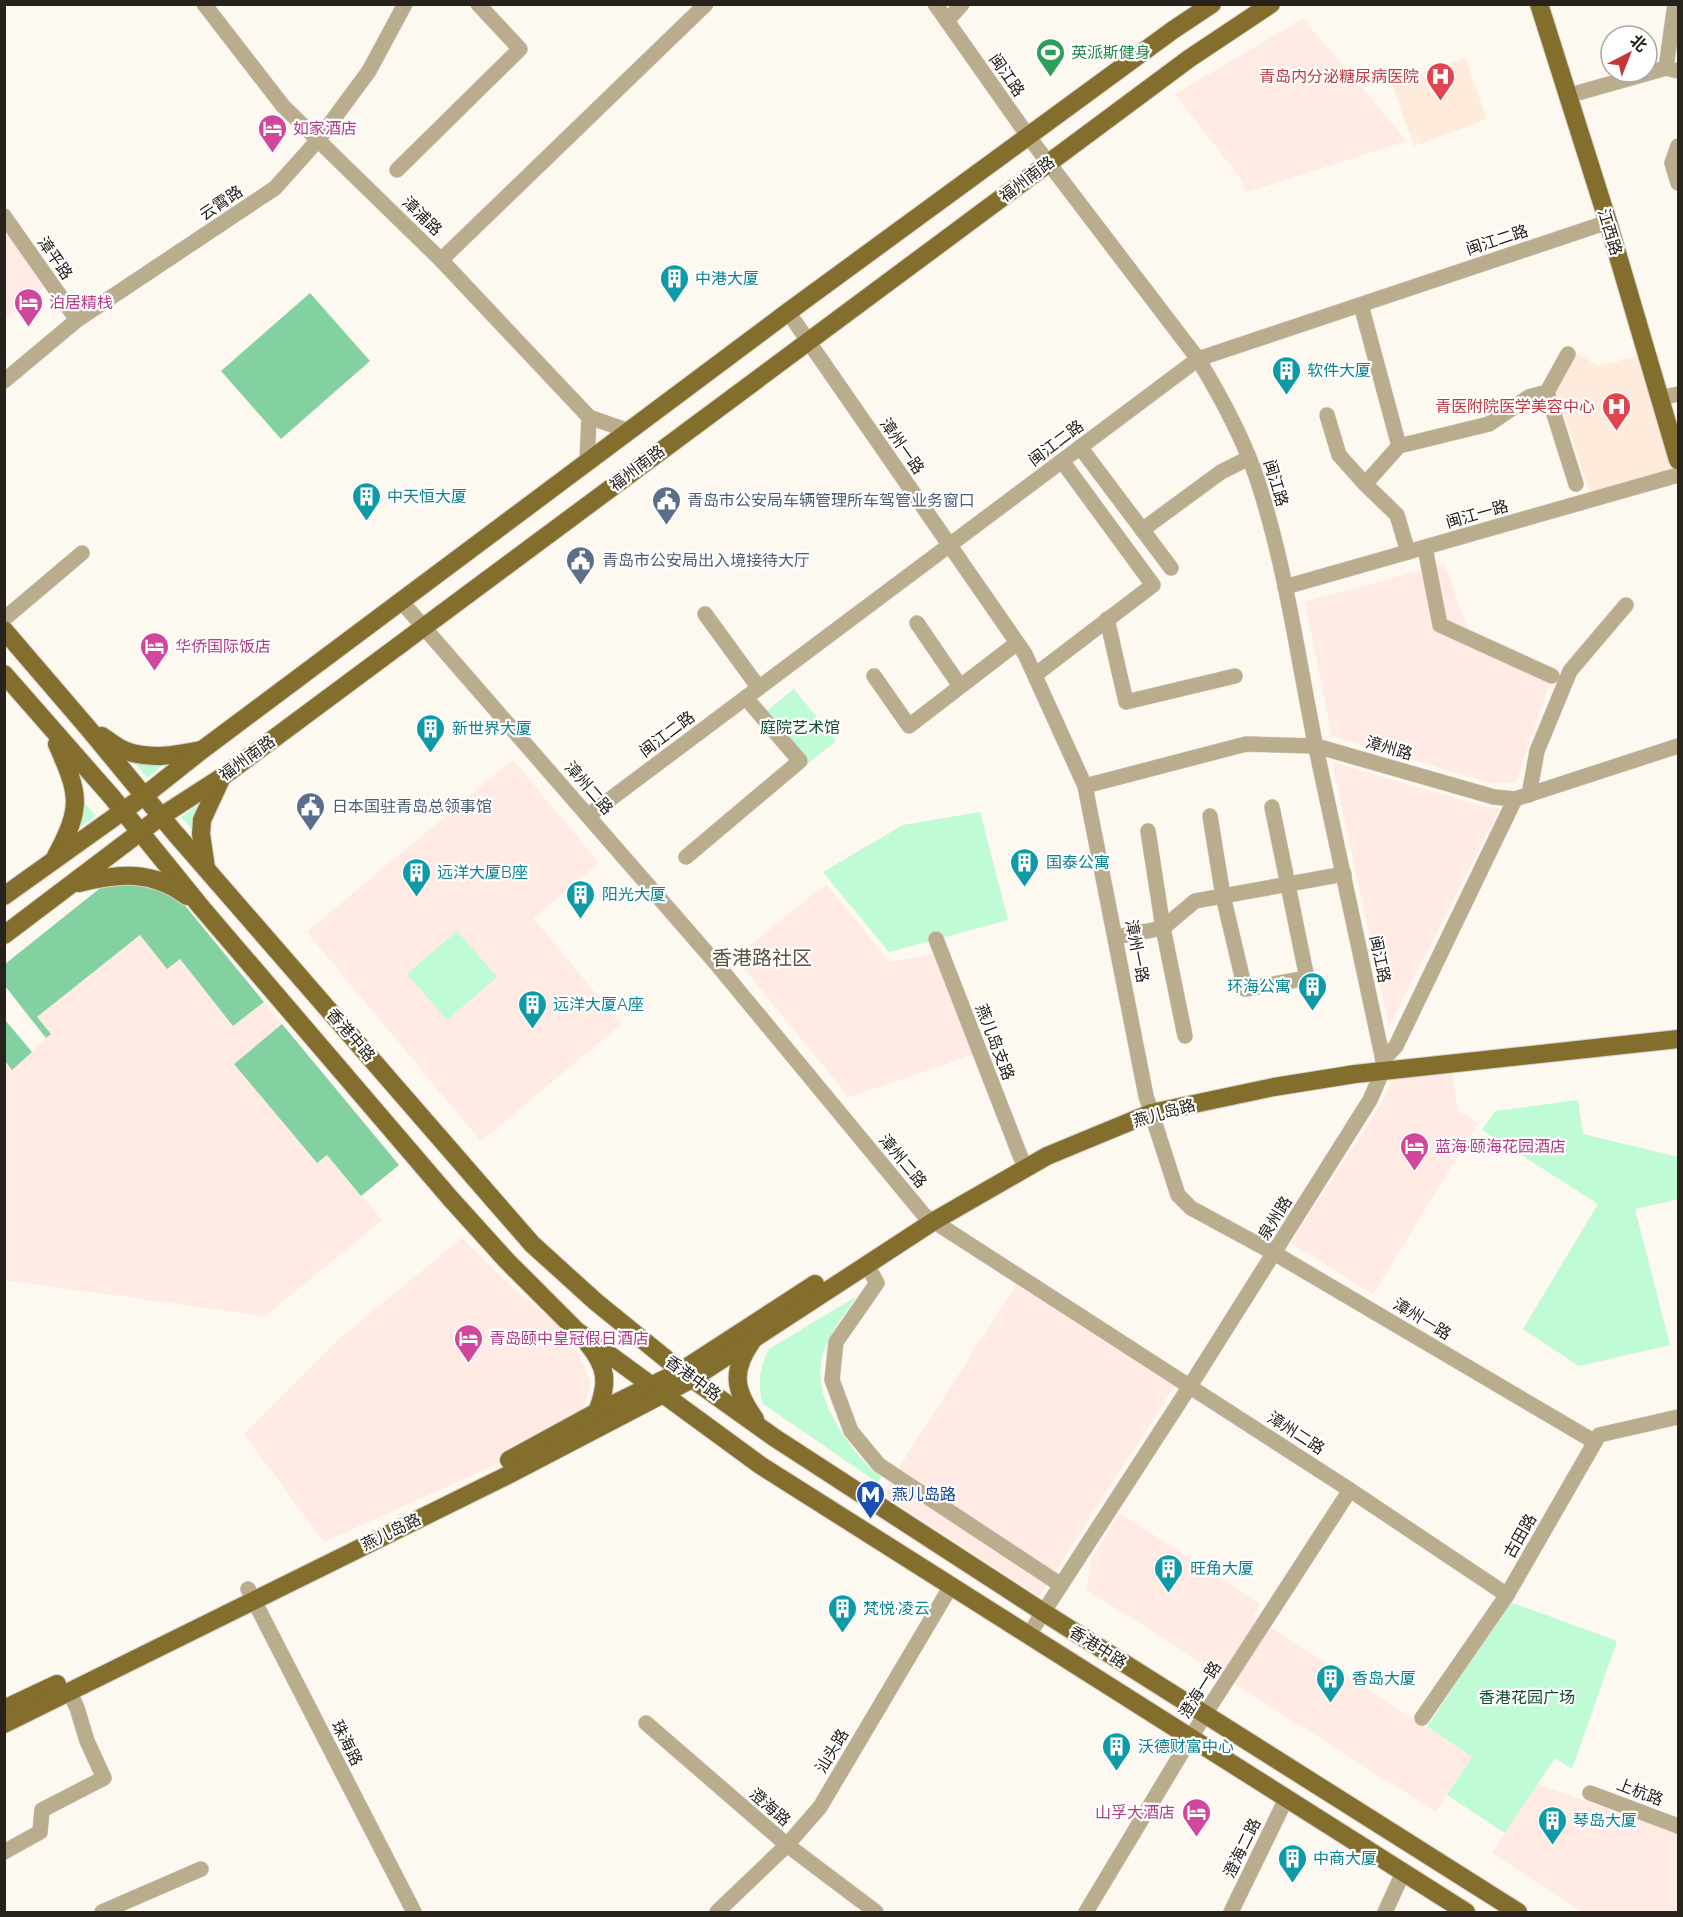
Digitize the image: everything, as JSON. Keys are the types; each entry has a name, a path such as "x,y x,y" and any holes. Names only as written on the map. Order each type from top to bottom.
{"main road":[{"name":"福州南路","path":"6,892 123,812 202,750 788,312 1173,30 1212,4"},
{"name":"福州南路","path":"4,935 160,817 222,777 1190,58 1271,4"},
{"name":"江西路","path":"1539,4 1608,222 1678,460"},
{"name":"香港中路","path":"4,630 160,817 532,1244 596,1302 686,1375 762,1428 1043,1612 1518,1912"},
{"name":"香港中路","path":"4,674 450,1198 507,1262 577,1331 760,1465 1466,1912"},
{"path":"88,728 125,751 149,756 166,757 202,750"},
{"path":"51,729 71,777 75,794 75,813 67,836 54,860"},
{"path":"206,868 201,834 202,820 222,777"},
{"path":"72,885 110,876 127,874 143,876 173,885 201,908"},
{"name":"燕儿岛路","path":"1383,1066 1678,1028"},
{"name":"燕儿岛路","path":"686,1375 1021,1158 1041,1148 1150,1108 1263,1078 1678,1039"},
{"name":"燕儿岛路","path":"4,1709 510,1474 754,1338 867,1265 929,1218 1047,1156 1150,1108"},
{"path":"577,1331 598,1356 605,1376 604,1394 597,1412"},
{"path":"754,1338 743,1354 738,1368 738,1387 744,1404 762,1428"},
{"name":"燕儿岛路","path":"4,1724 597,1412 658,1390"}],"street":[{"name":"漳浦路","path":"204,4 283,106 441,260 590,417"},
{"name":"云霄路","path":"4,381 77,320 275,188 318,140 369,71 405,4"},
{"path":"397,170 520,49 478,4"},
{"path":"441,260 706,4"},
{"name":"闽江路","path":"935,4 1048,163 1198,359 1214,385 1249,458 1258,482 1286,587 1316,746 1383,1066"},
{"path":"947,21 962,4"},
{"path":"1567,96 1672,69 1675,4"},
{"path":"1678,146 1672,163 1678,183"},
{"name":"漳平路","path":"4,216 77,320"},
{"name":"闽江二路","path":"589,815 1198,359 1608,222"},
{"path":"1360,305 1399,446"},
{"name":"漳州一路","path":"788,312 1025,654 1085,786 1150,1108 1178,1195 1191,1208 1274,1253 1597,1439"},
{"path":"1365,484 1399,446 1489,424 1529,397 1547,392 1568,354"},
{"path":"1547,392 1576,484"},
{"path":"1660,398 1678,394"},
{"path":"1327,415 1339,455 1396,515 1408,552"},
{"path":"587,462 590,417 630,430"},
{"path":"1080,447 1171,568"},
{"path":"1142,530 1221,472 1249,458"},
{"path":"1035,675 1153,585 1062,461"},
{"name":"闽江一路","path":"1286,587 1678,475"},
{"path":"1425,548 1440,625 1551,676"},
{"path":"4,619 82,554"},
{"name":"漳州二路","path":"401,601 714,961 929,1218 1350,1490 1507,1595"},
{"name":"泉州路","path":"1028,1636 1190,1386 1370,1100 1383,1066 1396,1046 1522,797 1537,752 1570,671 1626,605"},
{"path":"705,614 759,688"},
{"path":"1107,620 1126,702 1235,676"},
{"path":"917,623 960,686"},
{"path":"874,676 909,726 1017,643"},
{"path":"686,857 800,761 746,698"},
{"name":"漳州路","path":"1085,786 1246,744 1316,746 1494,797 1522,797 1678,746"},
{"path":"1210,816 1223,896 1245,989 1307,978 1272,807"},
{"path":"1148,831 1163,928 1185,1036"},
{"path":"1116,937 1163,928 1195,901 1344,874"},
{"name":"燕儿岛支路","path":"936,939 1021,1158"},
{"path":"867,1265 877,1283 836,1342 832,1371 832,1380 851,1431 879,1466 1061,1585"},
{"path":"1597,1439 1678,1417"},
{"name":"古田路","path":"1422,1718 1507,1595 1597,1439"},
{"name":"澄海一路","path":"1086,1912 1205,1714 1350,1490"},
{"name":"汕头路","path":"717,1912 787,1845 820,1807 951,1586"},
{"name":"珠海路","path":"251,1594 414,1912"},
{"path":"4,1852 40,1832 42,1810 104,1778 87,1741 69,1691"},
{"name":"澄海路","path":"646,1723 787,1845 876,1912"},
{"name":"上杭路","path":"1590,1792 1678,1826"},
{"name":"澄海二路","path":"1231,1912 1286,1799"},
{"path":"102,1912 201,1869"},
{"path":"1385,1912 1403,1873"}],"shaded area":[{"path":"1303,19 1407,141 1246,192 1242,180 1175,94"},
{"name":"青岛内分泌糖尿病医院","path":"1465,58 1487,119 1414,146 1392,84"},
{"path":"4,227 46,286 5,319 4,319"},
{"name":"青医附院医学美容中心","path":"1577,353 1598,366 1639,356 1675,470 1591,495 1556,391"},
{"path":"1444,564 1472,641 1552,676 1516,782 1490,783 1332,736 1305,602"},
{"path":"513,760 599,863 533,918 621,1024 481,1141 307,932"},
{"path":"1332,762 1485,807 1500,808 1389,1026"},
{"path":"826,884 889,962 937,953 978,1053 849,1097 735,958"},
{"path":"141,935 167,968 179,959 233,1026 264,1002 282,1024 234,1063 316,1163 327,1154 382,1220 265,1316 5,1280 4,1061 12,1069 32,1052 50,1034 37,1017"},
{"path":"1452,1071 1458,1111 1478,1123 1373,1294 1291,1243 1382,1103 1392,1080"},
{"path":"462,1238 513,1288 571,1336 591,1383 581,1416 488,1468 324,1542 244,1434 337,1341"},
{"path":"1016,1285 1174,1387 1039,1596 882,1494"},
{"path":"1120,1513 1260,1604 1253,1616 1472,1757 1436,1812 1086,1589 1092,1558"},
{"path":"1537,1784 1678,1834 1678,1912 1582,1912 1492,1853"}],"green space":[{"path":"310,293 370,361 281,439 221,371"},
{"name":"庭院艺术馆","path":"794,689 836,741 806,765 764,713"},
{"path":"133,761 165,764 147,778"},
{"path":"77,794 96,816 67,836"},
{"path":"203,802 197,834 181,817"},
{"path":"980,812 1008,920 889,952 823,872 903,825"},
{"path":"109,881 137,882 178,897 264,1002 233,1026 180,959 167,969 140,935 37,1017 51,1034 46,1038 5,986 5,964"},
{"path":"457,931 497,977 447,1020 407,974"},
{"path":"5,1020 32,1052 12,1070 5,1061"},
{"path":"282,1024 399,1165 361,1196 327,1155 317,1163 234,1064"},
{"path":"1578,1100 1583,1134 1678,1157 1678,1199 1635,1209 1670,1345 1579,1366 1523,1329 1598,1204 1482,1130 1495,1111"},
{"path":"857,1296 827,1343 820,1372 827,1406 856,1453 881,1477 878,1483 762,1403 761,1395 761,1369 769,1349"},
{"name":"香港花园广场","path":"1510,1602 1617,1641 1572,1769 1555,1758 1505,1833 1447,1795 1472,1757 1427,1727"}],"place":[{"name":"英派斯健身","path":"1050,78"},
{"name":"青岛内分泌糖尿病医院","path":"1440,102"},
{"name":"如家酒店","path":"272,154"},
{"name":"中港大厦","path":"674,304"},
{"name":"泊居精栈","path":"28,328"},
{"name":"软件大厦","path":"1286,396"},
{"name":"青医附院医学美容中心","path":"1616,432"},
{"name":"中天恒大厦","path":"366,522"},
{"name":"青岛市公安局车辆管理所车驾管业务窗口","path":"666,526"},
{"name":"青岛市公安局出入境接待大厅","path":"581,586"},
{"name":"华侨国际饭店","path":"154,672"},
{"name":"新世界大厦","path":"431,754"},
{"name":"日本国驻青岛总领事馆","path":"311,832"},
{"name":"国泰公寓","path":"1025,888"},
{"name":"远洋大厦B座","path":"416,898"},
{"name":"阳光大厦","path":"581,920"},
{"name":"环海公寓","path":"1312,1012"},
{"name":"远洋大厦A座","path":"532,1030"},
{"name":"蓝海·颐海花园酒店","path":"1414,1172"},
{"name":"青岛颐中皇冠假日酒店","path":"468,1364"},
{"name":"燕儿岛路","path":"871,1520"},
{"name":"旺角大厦","path":"1169,1594"},
{"name":"梵悦·凌云","path":"842,1634"},
{"name":"香岛大厦","path":"1331,1704"},
{"name":"沃德财富中心","path":"1117,1772"},
{"name":"山孚大酒店","path":"1196,1838"},
{"name":"琴岛大厦","path":"1552,1846"},
{"name":"中商大厦","path":"1292,1884"}],"district":[{"name":"香港路社区","path":"762,958"}]}
